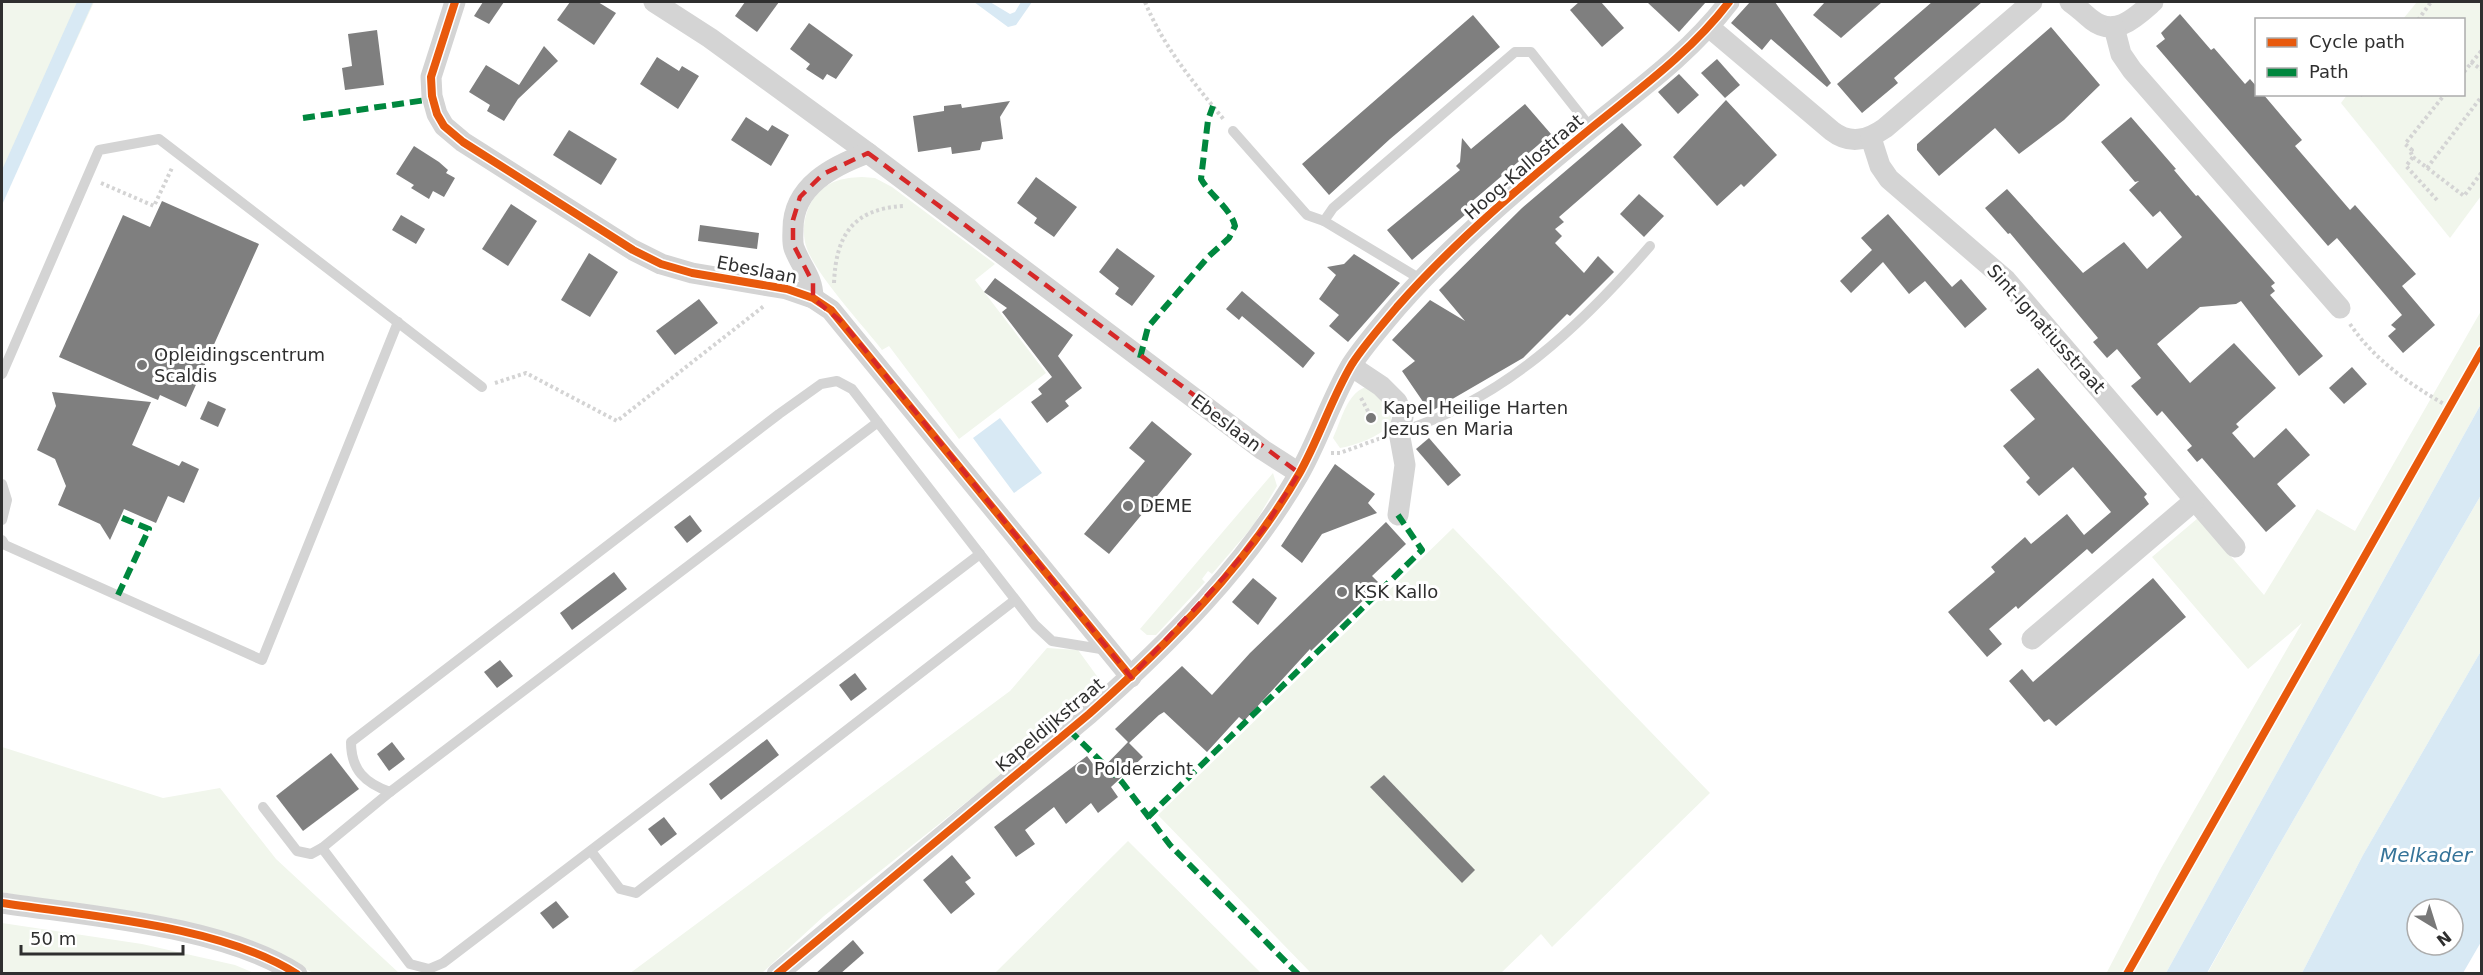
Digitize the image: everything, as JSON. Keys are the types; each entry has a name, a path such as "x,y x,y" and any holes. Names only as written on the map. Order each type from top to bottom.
{"street":[{"name":"Ebeslaan","path":"455,2 431,77 432,96 437,114 444,126 499,166 633,250 661,264 692,273 787,289 822,304"},
{"name":"Ebeslaan","path":"654,2 710,38 868,153 1263,450 1299,473"},
{"name":"Hoog-Kallostraat","path":"1351,366 1365,346 1422,280 1458,244 1591,128 1648,82 1709,27 1729,2"},
{"path":"1709,27 1840,137 1852,140 1871,138 2032,2"},
{"path":"2070,2 2092,21 2101,26 2114,27 2125,25 2153,2"},
{"path":"2114,27 2121,54 2132,70 2340,308"},
{"name":"Sint-Ignatiusstraat","path":"1871,138 1880,166 1888,179 2006,280 2235,548"},
{"name":"Ebeslaan","path":"868,153 823,174 800,197 793,220 793,244 802,266 813,283 822,304 1131,677"},
{"path":"1351,366 1369,375 1397,402 1403,417 1399,432 1405,465 1398,515"},
{"name":"Kapeldijkstraat","path":"777,974 1131,677 1226,574 1265,527 1299,473 1351,366"},
{"path":"2032,639 2194,501"},
{"path":"2,903 145,925 240,946 297,974"}],"lane":[{"path":"1324,220 1333,208 1515,52 1531,52 1591,128"},
{"path":"1233,131 1307,215 1324,220 1422,280"},
{"path":"2,374 99,150 159,139 482,387"},
{"path":"1399,432 1438,420 1525,369 1607,296 1650,246"},
{"path":"2,540 6,545 262,660 398,322"},
{"path":"390,792 370,785 351,758 351,742 821,384 837,381 852,389 1015,600 1035,625 1052,641 1111,651"},
{"path":"263,807 297,851 311,854 322,848 390,792 878,422"},
{"path":"2,484 7,500 2,520"},
{"path":"322,848 410,964 429,969 443,963 980,554"},
{"path":"591,850 620,890 636,893 1015,600"}],"path":[{"path":"1145,2 1154,23 1180,66 1233,131"},
{"path":"2419,18 2431,2"},
{"path":"2465,70 2481,50"},
{"path":"2471,62 2481,70"},
{"path":"2443,96 2405,144 2412,150 2410,151 2413,157 2464,195 2481,172"},
{"path":"2427,168 2481,96"},
{"path":"87,177 154,206 178,154"},
{"path":"2413,157 2406,166 2438,200"},
{"path":"822,304 847,230 863,216 880,209 937,205"},
{"path":"482,387 526,373 617,421 787,289"},
{"path":"2340,308 2359,336 2403,380 2449,407"},
{"path":"1309,454 1340,453 1399,432"}],"highlighted area":[{"path":"868,153 1299,473 1265,527 1226,575 1131,677 843,323 813,298 813,283 793,244 793,220 800,197 823,174"}],"shaded area":[{"path":"2,2 94,2 2,202"},
{"path":"2417,2 2481,2 2481,196 2450,238 2341,103 2346,96 2465,96 2465,18 2404,18"},
{"path":"847,178 875,178 892,187 995,264 975,280 1046,373 959,439 889,346 882,350 839,297 809,253 805,242 804,225 808,208 814,198 829,184"},
{"path":"2481,311 2481,404 2166,973 2106,974 2161,868 2302,623 2248,669 2152,557 2198,518 2264,595 2317,509 2355,531"},
{"path":"1369,386 1391,410 1391,424 1367,440 1340,448 1333,438 1346,407 1355,394"},
{"path":"1273,473 1277,486 1253,526 1212,574 1208,571 1202,579 1205,582 1156,635 1147,635 1140,629"},
{"path":"2481,495 2481,651 2363,855 2302,973 2207,974 2275,852"},
{"path":"1453,528 1710,793 1552,947 1541,934 1500,974 1311,973 1158,815"},
{"path":"1047,648 1078,650 1102,683 1096,692 989,784 824,916 762,973 629,974 1010,691"},
{"path":"2,747 163,798 220,788 276,859 399,973 313,973 256,942 172,918 65,905 2,892"},
{"path":"1128,841 1261,973 995,973"},
{"path":"2,923 142,944 235,965 254,973 2,973"}],"water":[{"path":"77,2 93,2 2,205 2,170"},
{"path":"974,2 990,2 1010,14 1015,12 1021,2 1032,2 1016,25 1008,27"},
{"path":"2481,404 2481,495 2207,973 2166,973"},
{"path":"1000,418 1042,473 1014,493 973,438"},
{"name":"Melkader","path":"2481,651 2481,942 2463,973 2302,973 2363,855"}],"building":[{"path":"483,2 504,2 489,24 474,16"},
{"path":"570,2 598,2 616,13 594,45 557,20"},
{"path":"745,2 779,2 757,32 735,16"},
{"path":"1579,2 1601,2 1624,28 1602,47 1570,10"},
{"path":"1647,2 1706,2 1679,32"},
{"path":"1750,2 1775,2 1831,83 1827,87 1771,39 1762,50 1731,23"},
{"path":"1825,2 1882,2 1841,38 1813,15"},
{"path":"1932,2 1982,2 1894,78 1898,83 1862,113 1837,84"},
{"path":"2180,14 2245,84 2250,79 2255,85 2255,96 2265,96 2302,140 2295,146 2350,210 2355,205 2416,274 2402,286 2435,325 2403,353 2388,336 2396,329 2391,325 2402,315 2337,238 2328,246 2156,46 2165,39 2161,33"},
{"path":"1473,15 1500,47 1390,139 1329,195 1302,164"},
{"path":"809,23 853,55 836,79 827,74 823,80 806,69 810,64 790,49"},
{"path":"2051,27 2100,85 2064,120 2019,154 1995,128 1939,176 1917,150 1917,144"},
{"path":"377,30 384,85 345,90 342,68 352,66 348,34"},
{"path":"544,46 558,61 518,99 504,121 487,111 490,105 469,92 486,65 519,85"},
{"path":"657,57 679,71 682,66 699,76 678,109 640,84"},
{"path":"1717,59 1740,85 1725,98 1701,73"},
{"path":"1679,74 1699,95 1678,114 1658,92"},
{"path":"1726,100 1777,155 1744,187 1741,184 1717,206 1673,157"},
{"path":"1010,101 1000,117 1003,139 982,142 980,150 952,154 951,147 918,152 913,116 944,111 944,106 961,104 962,108"},
{"path":"1525,104 1551,134 1462,210 1466,214 1412,260 1387,230 1460,170 1456,166 1460,162 1462,138 1471,149"},
{"path":"746,117 768,131 772,125 789,135 771,166 731,140"},
{"path":"2131,117 2196,196 2198,195 2275,283 2271,286 2275,291 2270,295 2323,356 2299,376 2241,301 2236,304 2200,307 2157,344 2190,383 2234,343 2276,388 2236,424 2239,427 2232,433 2254,458 2286,428 2310,455 2277,484 2296,506 2266,532 2202,458 2197,462 2187,450 2192,446 2162,411 2157,416 2131,386 2141,378 2117,349 2107,358 2093,342 2098,338 2010,233 2008,234 1985,208 2007,189 2083,273 2124,242 2147,269 2182,237 2160,211 2153,217 2129,190 2139,181 2135,182 2101,142"},
{"path":"1622,123 1642,145 1559,217 1564,222 1555,229 1562,236 1555,243 1584,273 1598,256 1614,272 1523,358 1430,412 1402,371 1415,361 1392,340 1430,300 1465,321 1439,290 1522,208"},
{"path":"569,130 617,159 601,185 553,155"},
{"path":"414,146 439,162 448,170 446,173 455,178 444,197 433,191 429,199 411,188 414,185 396,174"},
{"path":"1036,177 1077,207 1054,237 1034,223 1037,218 1017,203"},
{"path":"1639,194 1664,216 1644,237 1620,214"},
{"name":"Opleidingscentrum Scaldis","path":"162,201 259,244 186,407 160,395 158,400 59,357 123,215 150,227"},
{"path":"511,204 537,221 508,266 482,249"},
{"path":"1888,214 1952,287 1961,279 1987,309 1965,328 1925,281 1909,294 1883,262 1851,293 1840,281 1872,250 1861,238"},
{"path":"401,215 425,229 416,244 392,230"},
{"path":"700,225 759,233 757,249 698,241"},
{"path":"1117,248 1155,276 1132,306 1115,294 1119,288 1099,272"},
{"path":"589,253 618,272 590,317 561,300"},
{"path":"1354,254 1400,283 1348,342 1329,326 1339,315 1319,299 1336,275 1327,267 1344,264"},
{"path":"995,278 1073,335 1058,356 1082,388 1065,401 1069,406 1047,423 1031,402 1042,394 1038,389 1052,377 1002,312 1007,308 984,292"},
{"path":"1242,291 1315,353 1303,368 1242,316 1239,320 1226,309"},
{"path":"699,299 718,323 675,355 656,331"},
{"path":"2352,367 2367,384 2344,404 2329,388"},
{"path":"2038,368 2147,494 2144,497 2149,504 2092,554 2087,549 2018,609 2016,606 1989,629 2002,644 1987,657 1948,612 1995,572 1991,567 2025,537 2031,544 2067,514 2084,535 2111,512 2073,467 2039,496 2026,482 2030,478 2003,446 2035,419 2010,390"},
{"path":"52,392 151,402 132,445 179,466 182,461 199,469 184,503 168,496 156,523 124,509 110,540 100,524 58,505 66,486 55,459 37,450 56,406"},
{"path":"208,401 226,409 218,427 200,419"},
{"name":"DEME","path":"1152,421 1192,454 1109,554 1084,534 1145,461 1129,448"},
{"path":"1429,438 1461,475 1448,486 1416,449"},
{"path":"1335,464 1375,494 1368,503 1377,513 1322,534 1302,563 1281,546"},
{"path":"690,515 702,531 687,543 674,527"},
{"path":"1386,522 1406,544 1372,576 1380,584 1311,651 1310,649 1244,721 1239,717 1207,752 1164,712 1129,743 1143,757 1111,787 1118,797 1098,813 1091,803 1066,824 1054,807 1025,830 1035,844 1016,857 994,827 1087,756 1099,772 1128,742 1115,729 1182,666 1212,695 1250,653"},
{"path":"614,572 627,589 572,630 560,613"},
{"path":"1253,578 1277,598 1258,625 1232,602"},
{"path":"2153,578 2186,617 2056,726 2049,719 2044,722 2009,681 2022,669 2033,682"},
{"path":"500,660 513,676 497,688 484,672"},
{"path":"855,673 867,689 851,701 839,685"},
{"path":"767,739 779,755 721,800 709,784"},
{"path":"392,742 405,759 389,771 377,754"},
{"path":"331,753 359,789 303,831 276,796"},
{"path":"1384,775 1475,870 1462,883 1370,787"},
{"path":"664,817 677,834 661,846 648,829"},
{"path":"952,855 971,878 965,882 975,894 951,914 923,880"},
{"path":"556,901 569,917 553,929 540,913"},
{"path":"853,940 864,953 840,974 815,974"}],"marked path":[{"path":"303,118 433,99"},
{"path":"1140,358 1148,327 1208,257 1229,238 1235,226 1225,208 1201,179 1208,120 1213,106"},
{"path":"1148,817 1422,550 1398,515"},
{"path":"118,595 149,529 120,517"},
{"path":"1069,730 1122,782 1170,845 1298,974"}],"cycle path":[{"path":"455,2 431,77 432,96 437,114 444,126 463,142 633,250 661,264 692,273 787,289 813,298 831,310 1131,677"},
{"path":"777,974 1089,714 1176,632 1230,572 1278,508 1306,461 1352,364 1397,307 1490,214 1681,54 1729,2"},
{"path":"2127,974 2482,350"},
{"path":"2,903 154,925 194,934 232,944 267,958 297,974"}],"place":[{"name":"Opleidingscentrum Scaldis","path":"142,365"},
{"name":"Kapel Heilige Harten Jezus en Maria","path":"1371,418"},
{"name":"DEME","path":"1128,506"},
{"name":"KSK Kallo","path":"1342,592"},
{"name":"Polderzicht","path":"1082,769"}]}
